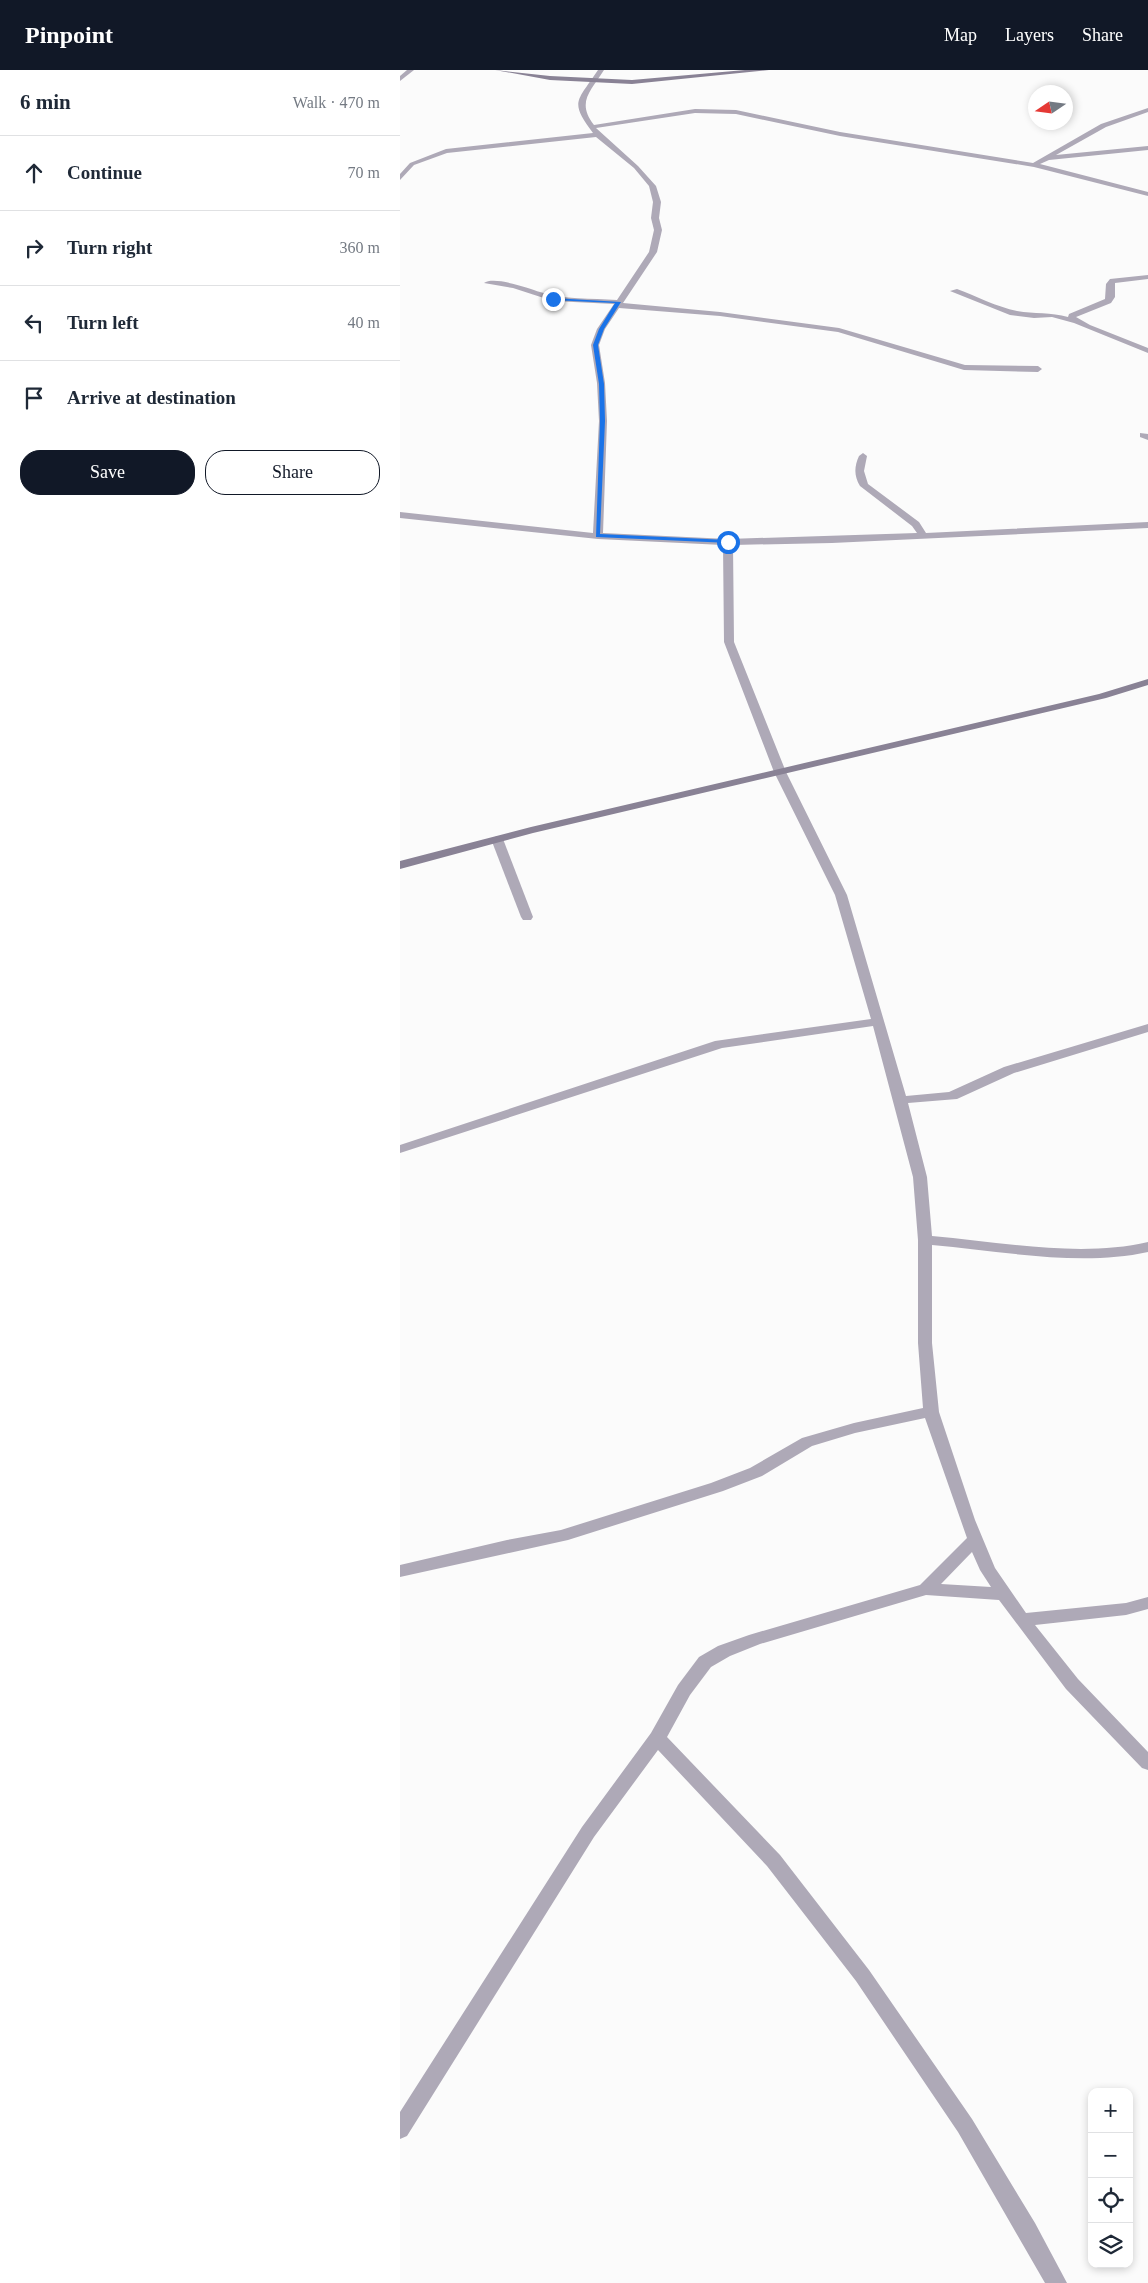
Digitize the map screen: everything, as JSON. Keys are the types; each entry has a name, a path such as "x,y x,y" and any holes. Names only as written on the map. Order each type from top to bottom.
{"main road":[{"path":"498,70 595,81 632,82 766,70"},
{"path":"400,865 497,839 1102,696 1148,682"}],"street":[{"path":"400,78 411,70"},
{"path":"598,536 603,421 602,384 595,345 601,329 653,252 658,230 655,218 658,202 652,186 636,167 598,135 582,114 581,101 601,70"},
{"path":"1034,165 1090,132 1129,115 1148,110"},
{"path":"591,127 695,111 722,111 862,138 1034,165 1148,194"},
{"path":"400,178 412,164 446,151 598,135"},
{"path":"1046,159 1148,148"},
{"path":"1074,321 1072,316 1108,301 1111,297 1110,284 1113,281 1148,277"},
{"path":"488,282 514,286 553,299 720,314 846,331 939,362 964,367 1038,369"},
{"path":"954,291 1013,313 1034,316 1052,315 1074,321 1148,351"},
{"path":"863,456 859,464 859,478 865,486 916,524 924,535"},
{"path":"400,515 598,536 728,542 1148,526"},
{"path":"728,542 731,563 726,620 729,642 780,772 841,895 901,1100 920,1177 925,1240 925,1343 931,1412 975,1540 988,1570 1022,1620 1072,1684 1148,1763"},
{"path":"497,839 527,917"},
{"path":"400,1149 658,1062 720,1044 877,1022"},
{"path":"901,1100 952,1096 1009,1070 1148,1028"},
{"path":"925,1240 1072,1253 1121,1252 1148,1247"},
{"path":"400,1571 507,1546 562,1536 716,1488 756,1472 808,1442 854,1428 931,1412"},
{"path":"926,1589 975,1540"},
{"path":"400,2130 588,1832 657,1738 684,1690 705,1662 724,1651 755,1639 926,1589 1005,1594"},
{"path":"1022,1620 1117,1610 1148,1603"},
{"path":"657,1738 788,1878 877,1997 983,2154 1023,2219 1056,2283"}],"route":[{"path":"553,299 619,302 601,329 595,345 602,384 603,421 598,536 728,542"}]}
